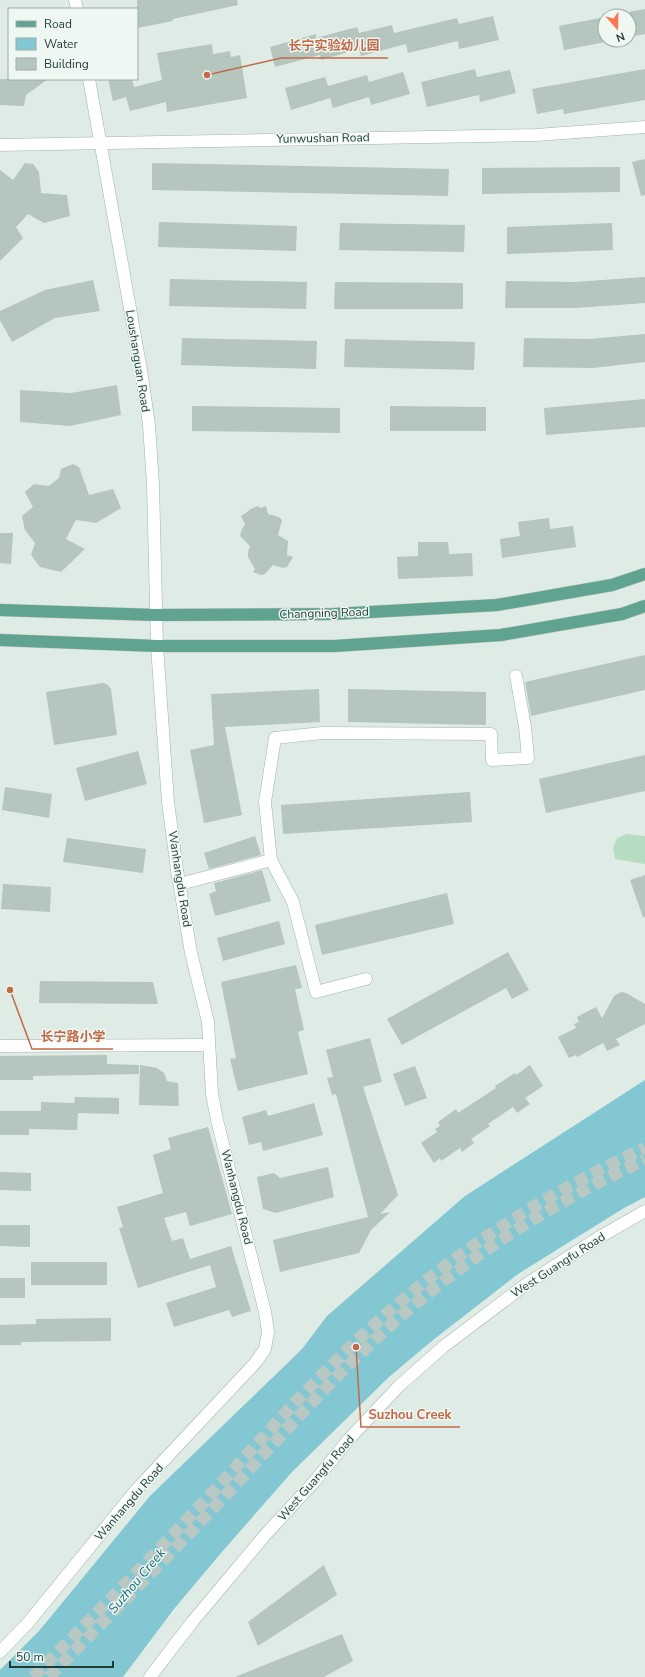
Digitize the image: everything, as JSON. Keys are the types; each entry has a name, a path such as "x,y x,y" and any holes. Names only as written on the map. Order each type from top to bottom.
{"main road":[{"name":"Changning Road","path":"0,610 156,615 334,614 497,605 612,585 645,574"},
{"path":"0,640 157,646 335,646 501,635 622,614 645,606"}],"street":[{"name":"Loushanguan Road","path":"90,80 149,424 153,491 157,646"},
{"name":"Yunwushan Road","path":"0,145 536,135 645,127"},
{"name":"Wanhangdu Road","path":"0,1652 28,1623 138,1489 246,1374 265,1349 268,1332 265,1312 217,1120 212,1094 208,1022 191,953 168,802 157,646"},
{"path":"366,979 316,992 293,902 271,860 265,802 275,738 322,733 491,734 492,760 528,758 525,727 516,676"},
{"path":"180,884 271,860"},
{"path":"0,1046 209,1045"},
{"name":"West Guangfu Road","path":"150,1677 193,1620 266,1534 314,1482 349,1439 399,1386 443,1347 525,1285 598,1238 645,1211"}],"green space":[{"path":"627,834 645,836 645,864 615,859 613,848 617,838"}],"water":[{"path":"645,1080 645,1197 624,1208 518,1274 433,1340 389,1377 292,1472 174,1609 123,1677 0,1677 0,1670 39,1631 150,1496 302,1349 327,1316 465,1196"}],"building":[{"path":"137,0 237,0 238,5 138,28"},
{"path":"645,9 645,34 637,36 637,10"},
{"path":"493,16 499,40 459,49 458,41 408,53 406,44 361,56 359,49 321,60 320,55 275,67 270,47 316,34 316,38 357,27 359,33 392,25 394,33 457,18 459,24"},
{"path":"597,19 597,44 564,50 559,26"},
{"path":"212,44 213,54 230,51 231,57 240,55 247,98 167,112 166,102 130,111 126,97 113,101 108,80 132,80 134,87 162,80 157,53"},
{"path":"475,69 477,77 510,70 516,93 480,102 479,95 427,107 421,82"},
{"path":"645,69 645,100 564,114 563,109 537,114 532,89"},
{"path":"403,72 410,94 371,105 369,97 333,108 330,98 291,110 285,88 325,77 328,86 367,75 369,82"},
{"path":"0,79 47,80 26,95 24,106 0,105"},
{"path":"645,159 645,195 641,196 632,162"},
{"path":"25,163 33,164 39,172 41,193 67,195 70,216 44,223 28,214 16,227 23,238 0,261 0,170 13,180"},
{"path":"152,163 449,169 448,196 152,190"},
{"path":"620,167 620,192 482,194 482,168"},
{"path":"159,222 297,226 296,251 158,247"},
{"path":"340,223 465,225 464,252 339,250"},
{"path":"612,223 613,250 507,254 507,227"},
{"path":"645,277 645,303 575,308 505,308 506,281 574,282"},
{"path":"170,279 307,282 306,309 169,306"},
{"path":"93,280 100,311 55,318 12,342 0,320 0,311 45,290"},
{"path":"335,282 463,283 463,309 334,309"},
{"path":"645,334 645,362 593,368 523,367 524,338 589,339"},
{"path":"182,338 317,341 316,369 181,365"},
{"path":"345,339 475,342 474,370 344,367"},
{"path":"117,385 121,415 70,426 20,422 20,390 71,393"},
{"path":"645,399 645,427 546,435 544,408"},
{"path":"192,406 340,408 340,433 192,431"},
{"path":"390,406 486,407 486,431 390,431"},
{"path":"73,464 79,467 89,495 113,489 121,508 96,523 76,520 66,539 85,549 61,572 40,567 31,555 35,543 25,530 22,516 33,507 25,492 34,484 49,486 59,478 61,469"},
{"path":"258,506 260,508 266,506 268,514 279,517 282,520 278,535 288,541 287,555 293,557 287,567 283,568 273,565 265,574 261,575 253,572 255,569 248,557 250,546 240,536 245,524 241,516"},
{"path":"549,518 550,529 573,526 576,547 502,558 500,539 520,536 518,522"},
{"path":"0,533 13,533 11,564 0,563"},
{"path":"418,542 448,542 449,554 472,553 473,576 398,579 397,557 418,556"},
{"path":"645,655 645,690 531,716 525,682"},
{"path":"103,683 107,684 111,689 117,735 54,745 46,692"},
{"path":"319,689 320,722 225,727 242,815 204,823 190,750 214,745 211,694"},
{"path":"348,689 486,692 486,725 348,722"},
{"path":"138,751 147,784 85,801 76,768"},
{"path":"645,755 645,791 546,813 539,779"},
{"path":"5,787 52,794 49,818 2,810"},
{"path":"470,792 472,822 283,834 281,805"},
{"path":"255,836 261,855 209,869 204,853"},
{"path":"67,838 146,849 143,873 63,862"},
{"path":"262,870 271,901 215,916 209,894 216,891 214,883"},
{"path":"645,875 645,917 643,917 630,880"},
{"path":"3,884 51,887 50,912 1,909"},
{"path":"447,893 454,924 322,955 315,925"},
{"path":"279,921 285,944 223,961 217,938"},
{"path":"508,952 529,990 512,999 506,988 402,1045 387,1019"},
{"path":"296,965 302,988 295,989 304,1030 298,1032 308,1074 238,1091 230,1059 236,1058 221,982"},
{"path":"40,981 153,982 158,1004 39,1003"},
{"path":"621,992 626,993 645,1004 645,1024 616,1039 620,1045 607,1051 603,1043 577,1057 576,1055 569,1058 558,1037 576,1028 574,1024 579,1022 577,1017 596,1007 602,1018 614,996"},
{"path":"370,1038 382,1082 363,1087 398,1195 380,1214 390,1212 371,1230 359,1253 280,1272 273,1240 368,1217 336,1094 332,1095 327,1078 333,1077 326,1050"},
{"path":"107,1055 107,1064 139,1065 139,1074 33,1076 33,1080 0,1080 0,1056"},
{"path":"140,1065 157,1068 164,1073 167,1081 178,1083 179,1106 139,1105"},
{"path":"530,1065 543,1086 525,1098 530,1104 517,1113 513,1107 488,1124 490,1126 471,1139 474,1143 462,1152 460,1148 441,1161 440,1158 434,1163 421,1143 437,1132 435,1129 440,1126 438,1122 456,1109 458,1113 496,1088 495,1086 515,1073 516,1075"},
{"path":"415,1066 427,1098 405,1106 393,1074"},
{"path":"75,1097 119,1098 119,1114 78,1113 77,1130 29,1129 29,1135 0,1135 0,1111 41,1111 41,1102 74,1103"},
{"path":"314,1103 323,1135 263,1151 261,1142 249,1145 242,1117 266,1110 268,1116"},
{"path":"208,1127 232,1214 190,1226 186,1212 164,1218 172,1241 183,1238 190,1259 231,1246 251,1311 232,1317 229,1310 174,1327 166,1303 216,1287 210,1265 138,1288 119,1228 123,1227 117,1207 163,1193 153,1155 171,1149 168,1138"},
{"path":"328,1167 334,1197 276,1213 263,1209 257,1177 274,1173 280,1178"},
{"path":"0,1172 31,1173 31,1191 0,1190"},
{"path":"0,1225 30,1225 30,1247 0,1246"},
{"path":"31,1262 107,1262 107,1285 31,1285"},
{"path":"0,1278 25,1278 25,1298 0,1298"},
{"path":"111,1318 111,1341 21,1342 21,1345 0,1345 0,1325 36,1324 36,1319"},
{"path":"324,1565 337,1595 258,1646 248,1622"},
{"path":"342,1634 353,1661 324,1677 235,1677"}],"tunnel":[{"path":"33,1677 179,1528 312,1385 360,1338 414,1290 445,1266 508,1222 575,1183 645,1148"},
{"path":"49,1677 186,1537 319,1395 391,1325 450,1276 512,1233 577,1194 645,1160"}],"place":[{"name":"长宁实验幼儿园","path":"207,75"},
{"name":"长宁路小学","path":"10,990"},
{"name":"Suzhou Creek","path":"356,1347"}]}
